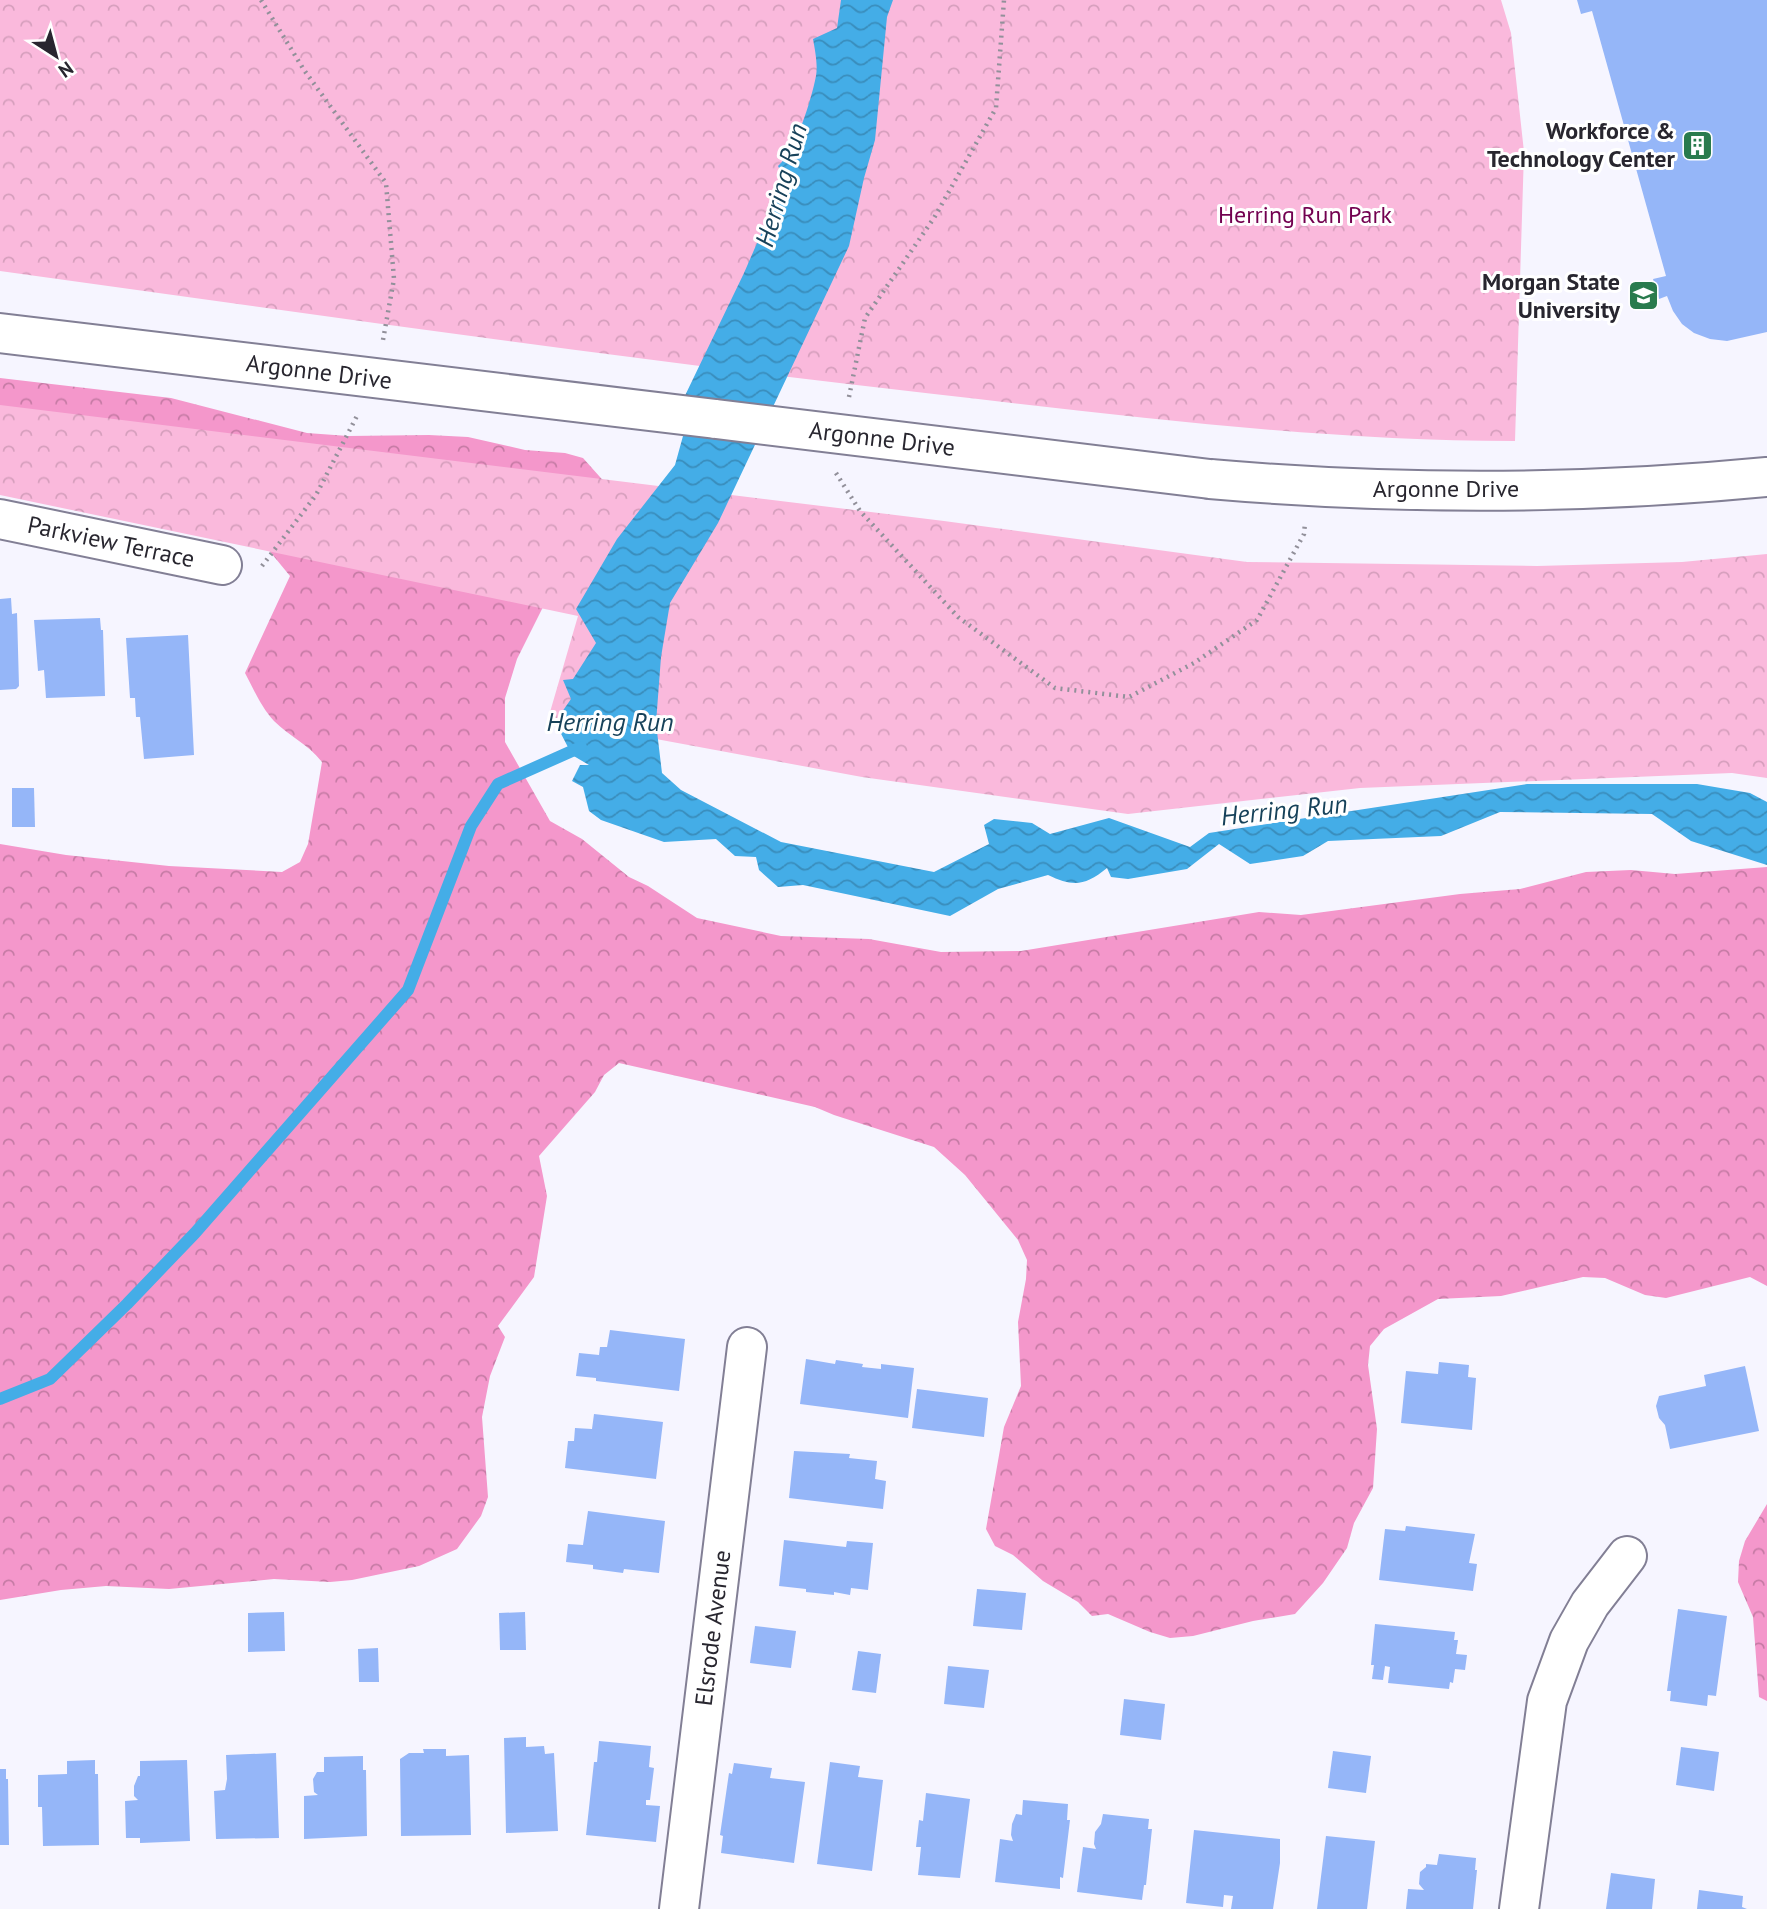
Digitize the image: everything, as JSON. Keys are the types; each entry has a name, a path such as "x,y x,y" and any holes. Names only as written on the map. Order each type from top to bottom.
{"main road":[{"name":"Argonne Drive","path":"0,333 1210,479 1405,491 1542,489 1767,477"},
{"name":"Parkview Terrace","path":"0,519 222,565"},
{"name":"Elsrode Avenue","path":"679,1909 747,1347"},
{"path":"1519,1909 1547,1701 1569,1641 1590,1604 1627,1556"}],"path":[{"path":"222,565 257,572 316,495 376,378 394,279 386,183 304,70 261,0"}],"green space":[{"name":"Herring Run Park","path":"0,0 1501,0 1511,33 1524,152 1515,441 1297,432 1079,411 583,351 0,271"},
{"path":"0,378 171,398 307,433 468,437 525,450 565,453 583,458 608,486 567,559 517,659 505,698 505,742 550,821 582,839 629,877 648,886 697,918 781,936 869,939 941,952 1021,951 1259,912 1301,915 1460,894 1520,889 1586,872 1631,870 1675,874 1767,867 1767,1286 1750,1277 1666,1298 1645,1295 1605,1278 1583,1277 1501,1296 1438,1299 1384,1329 1370,1346 1368,1365 1377,1429 1373,1488 1354,1523 1347,1548 1323,1583 1295,1614 1193,1636 1170,1638 1108,1614 1092,1616 1078,1602 1043,1581 1013,1555 995,1546 986,1529 1004,1427 1021,1386 1018,1322 1027,1260 1018,1240 965,1175 934,1147 815,1107 619,1063 604,1075 595,1092 539,1156 547,1196 534,1277 498,1326 505,1337 490,1376 482,1417 488,1497 481,1516 457,1549 419,1566 352,1580 330,1582 274,1579 169,1589 106,1586 0,1600 0,844 66,855 169,866 282,872 300,862 308,844 322,762 274,721 261,704 245,673 290,576 248,525 0,489"},
{"path":"0,405 944,521 1247,562 1537,566 1682,562 1767,554 1767,778 1732,773 1360,788 1128,814 862,777 548,719 578,616 0,495"},
{"path":"1767,1504 1767,1701 1759,1697 1753,1617 1738,1582 1739,1561 1745,1541"}],"water":[{"name":"Herring Run","path":"841,0 893,0 887,17 875,140 849,246 718,523 670,603 661,657 656,723 662,773 681,790 781,842 934,872 989,844 984,825 994,819 1032,823 1050,834 1109,818 1190,847 1209,833 1527,784 1697,784 1750,793 1767,802 1767,865 1691,841 1652,814 1500,812 1441,836 1328,841 1303,856 1250,864 1219,844 1187,869 1128,879 1111,877 1107,868 1079,883 1065,882 1048,875 998,889 950,916 803,885 778,887 759,870 756,857 735,856 716,839 664,842 601,820 589,811 583,787 572,781 580,765 589,765 572,755 555,722 571,699 563,680 573,679 596,643 576,609 617,539 675,465 683,436 680,406 774,204 781,172 778,166 797,137 814,86 817,67 813,39 837,28"}],"building":[{"name":"Workforce & Technology Center","path":"1577,0 1767,0 1767,332 1727,341 1710,339 1694,333 1682,324 1667,296 1659,299 1653,279 1666,276 1592,11 1581,14"},
{"path":"11,598 12,614 17,613 19,686 16,689 0,690 0,599"},
{"path":"100,618 103,630 105,696 46,698 44,670 38,671 34,620"},
{"path":"188,635 194,755 144,759 140,717 136,717 135,698 130,698 126,638"},
{"path":"12,788 34,788 35,827 12,827"},
{"path":"610,1330 685,1339 679,1391 576,1376 579,1353 599,1355 600,1347 607,1347"},
{"path":"806,1359 835,1364 836,1360 881,1369 881,1364 914,1368 908,1418 800,1404"},
{"path":"1439,1362 1469,1365 1468,1377 1476,1378 1472,1430 1401,1423 1406,1371 1438,1374"},
{"path":"1745,1366 1759,1431 1670,1449 1665,1425 1659,1418 1656,1406 1659,1396 1706,1386 1704,1375"},
{"path":"917,1389 988,1398 984,1437 912,1428"},
{"path":"594,1414 663,1422 656,1479 565,1468 568,1441 574,1441 575,1428 592,1429"},
{"path":"794,1451 850,1454 849,1458 877,1461 875,1479 886,1481 883,1509 789,1498"},
{"path":"588,1511 665,1521 659,1573 624,1569 623,1573 593,1569 593,1565 566,1562 568,1544 583,1545"},
{"path":"1406,1526 1475,1534 1469,1563 1477,1564 1473,1591 1379,1580 1385,1529 1405,1531"},
{"path":"784,1540 846,1547 847,1541 873,1543 868,1590 851,1588 850,1595 834,1592 834,1595 779,1586"},
{"path":"977,1589 1026,1593 1022,1630 973,1626"},
{"path":"1678,1609 1727,1616 1716,1696 1708,1695 1707,1706 1670,1701 1671,1691 1667,1691"},
{"path":"284,1612 285,1651 248,1652 248,1613"},
{"path":"525,1612 526,1650 500,1650 499,1613"},
{"path":"1375,1624 1455,1632 1454,1640 1458,1640 1456,1654 1467,1655 1465,1670 1455,1669 1453,1683 1450,1682 1449,1689 1388,1683 1390,1667 1385,1666 1383,1680 1372,1679"},
{"path":"755,1626 796,1631 791,1668 750,1663"},
{"path":"378,1648 379,1682 359,1682 358,1649"},
{"path":"858,1651 881,1654 876,1693 852,1690"},
{"path":"948,1666 989,1670 984,1708 944,1704"},
{"path":"1124,1699 1165,1704 1161,1740 1120,1735"},
{"path":"526,1737 526,1747 544,1746 545,1754 554,1753 558,1831 506,1833 504,1738"},
{"path":"599,1741 651,1746 649,1767 654,1768 650,1800 646,1800 646,1805 660,1806 656,1842 586,1835"},
{"path":"1681,1747 1719,1752 1714,1791 1676,1785"},
{"path":"423,1749 446,1749 446,1756 469,1755 471,1835 401,1836 400,1759 409,1753 424,1753"},
{"path":"1333,1751 1371,1756 1366,1793 1328,1788"},
{"path":"276,1753 279,1838 216,1839 214,1791 225,1790 226,1755"},
{"path":"363,1756 363,1770 366,1770 367,1836 304,1839 304,1796 318,1795 314,1792 313,1779 317,1772 324,1772 324,1757"},
{"path":"95,1760 95,1774 98,1774 99,1845 43,1846 42,1807 38,1807 38,1775 67,1774 67,1761"},
{"path":"187,1760 190,1841 140,1843 140,1838 126,1838 125,1801 138,1800 134,1796 134,1786 140,1776 140,1761"},
{"path":"830,1762 860,1766 858,1777 883,1780 872,1871 817,1864"},
{"path":"734,1763 772,1768 770,1778 805,1782 794,1863 721,1853 723,1836 720,1835 729,1773 732,1774"},
{"path":"0,1769 6,1769 8,1779 9,1845 0,1845"},
{"path":"926,1793 970,1799 960,1878 918,1875 921,1847 916,1847 919,1820 923,1821"},
{"path":"1023,1800 1068,1804 1067,1820 1070,1820 1060,1889 995,1882 1000,1839 1013,1841 1012,1824 1016,1814 1022,1815"},
{"path":"1103,1814 1149,1819 1148,1829 1152,1829 1142,1900 1077,1892 1083,1847 1096,1849 1095,1832 1101,1824"},
{"path":"1194,1830 1280,1839 1280,1863 1273,1909 1231,1909 1233,1896 1224,1895 1223,1907 1186,1903"},
{"path":"1326,1836 1375,1841 1367,1909 1317,1909"},
{"path":"1439,1854 1476,1858 1473,1909 1406,1909 1408,1889 1424,1890 1419,1884 1420,1872 1426,1864 1437,1865"},
{"path":"1611,1873 1655,1879 1652,1909 1606,1909"},
{"path":"1699,1890 1743,1896 1742,1907 1747,1909 1697,1909"}],"waterway":[{"path":"0,1399 50,1379 127,1304 195,1233 408,990 471,826 498,784 581,747"}],"place":[{"name":"Workforce & Technology Center","path":"1698,145"},
{"name":"Morgan State University","path":"1643,296"}]}
